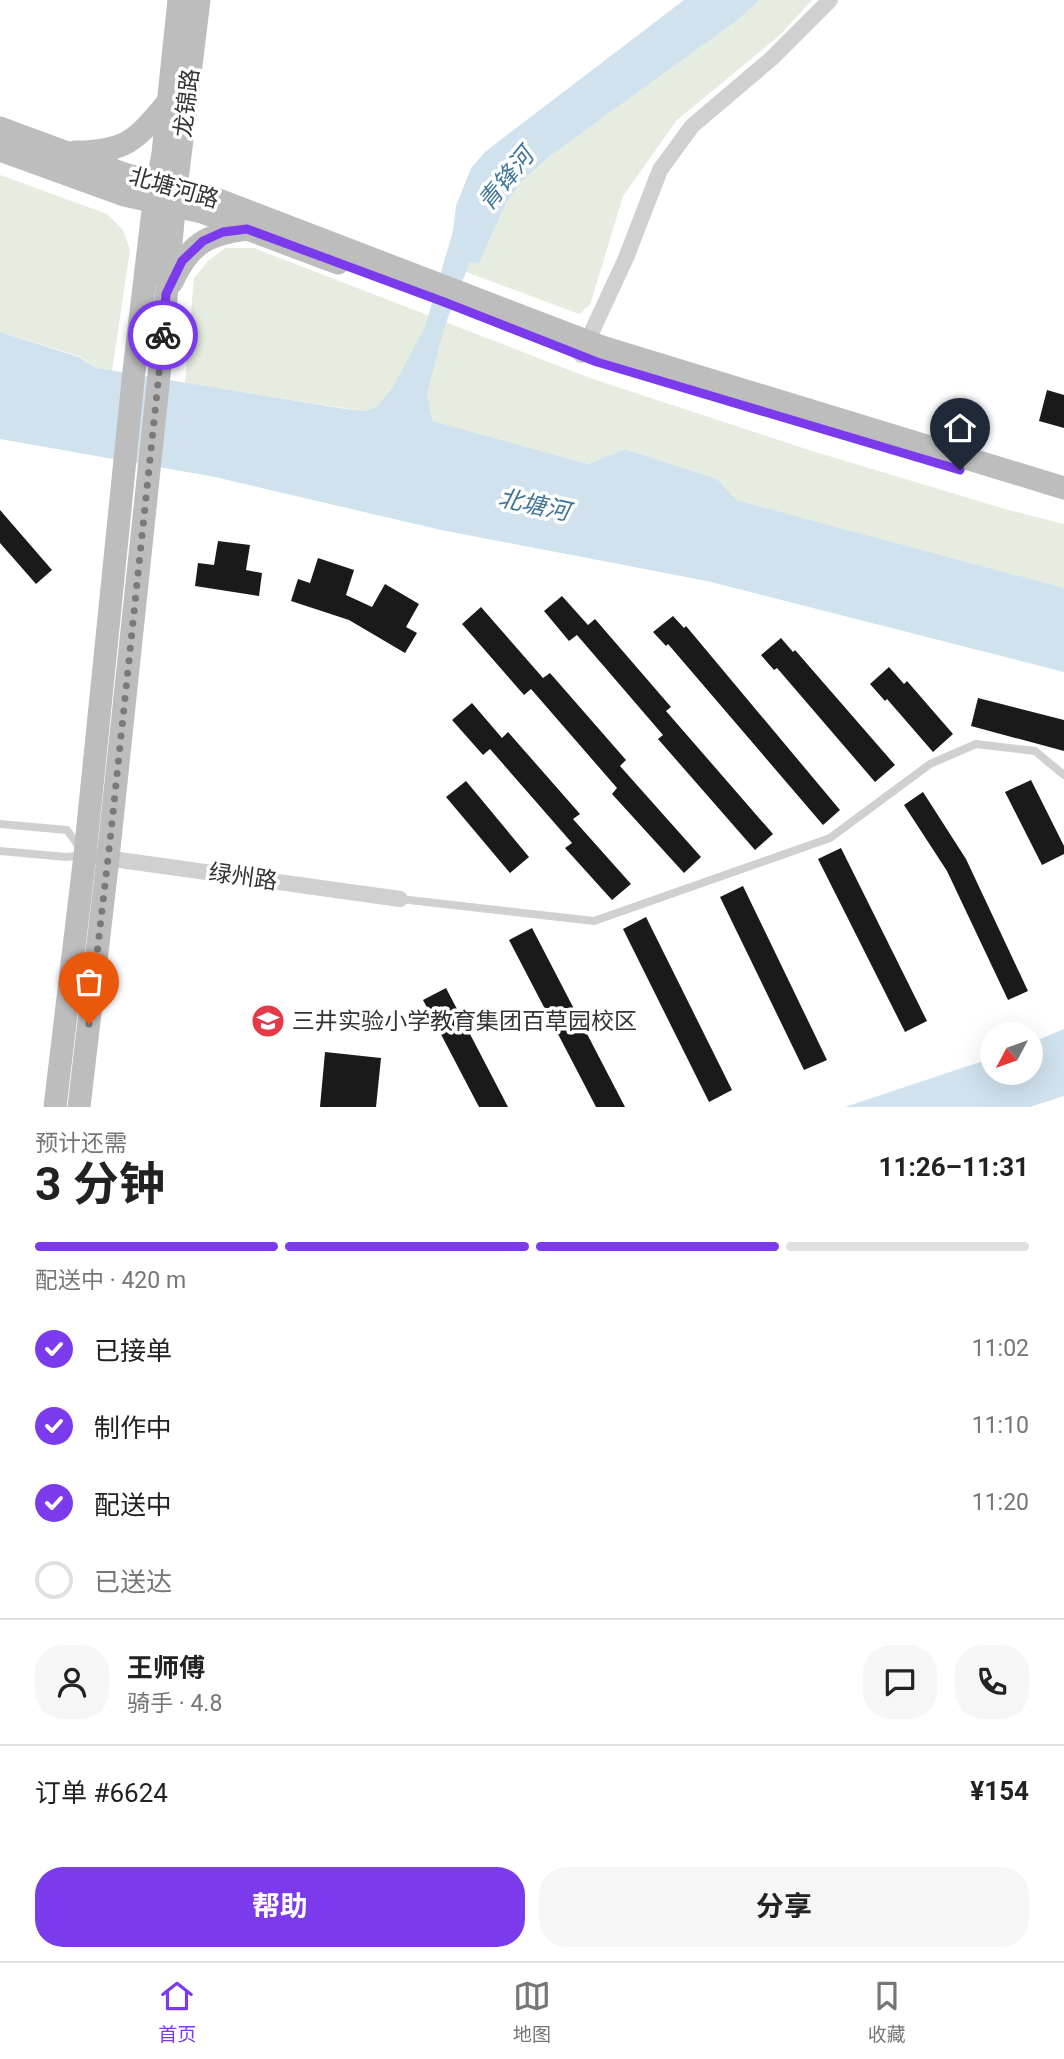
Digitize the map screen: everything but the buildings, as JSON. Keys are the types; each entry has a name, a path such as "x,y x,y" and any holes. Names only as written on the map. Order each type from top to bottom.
{"main road":[{"name":"龙锦路","path":"165,195 168,102 179,0"},
{"name":"龙锦路","path":"165,195 199,0"},
{"path":"65,152 102,152 124,145 143,133 168,102"},
{"name":"北塘河路","path":"0,128 127,176 202,212 247,229 423,286"},
{"name":"北塘河路","path":"0,150 124,195 203,194 423,286 584,348 1064,488"},
{"path":"79,1107 159,375 166,294 165,195"},
{"path":"55,1107 85,855 134,371 165,195"},
{"path":"166,294 182,261 191,250 223,232 247,229"},
{"name":"北塘河路","path":"584,348 610,366 1064,501"}],"street":[{"path":"584,348 626,258 660,170 692,126 771,60 831,0"},
{"name":"绿州路","path":"85,855 400,899"}],"lane":[{"path":"400,899 594,921 830,838 930,764 976,744 1035,751 1064,775"},
{"path":"0,824 67,830 85,855 66,857 0,851"}],"shaded area":[{"path":"759,0 812,0 780,35 677,120 623,196 590,305 579,314 466,272 470,262 479,264 505,205 522,181 550,156 739,19"},
{"path":"0,175 107,214 123,230 130,250 112,371 96,368 79,356 0,332"},
{"path":"225,248 254,248 590,378 812,451 1064,524 1064,588 735,500 717,479 625,449 588,464 432,422 185,383 194,278 208,261"}],"water":[{"path":"684,0 759,0 739,19 550,156 522,181 505,205 479,264 470,262 444,328 427,394 432,421 588,464 625,449 717,479 736,500 1064,588 1064,672 707,581 441,530 215,477 0,439 0,332 79,357 96,368 346,409 366,411 377,407 393,387 425,327 453,231 456,206 471,168 486,151"},
{"path":"1064,1029 1064,1096 1030,1107 845,1107 980,1062 980,1085 1043,1085 1043,1038"}],"way so far":[{"path":"89,1024 163,335"}],"place":[{"name":"三井实验小学教育集团百草园校区","path":"268,1021"}],"route":[{"path":"163,335 166,294 182,261 203,241 223,232 247,229 597,362 960,470"}],"water label":[{"name":"青锋河","path":"506,179"},
{"name":"北塘河","path":"534,505"}]}
